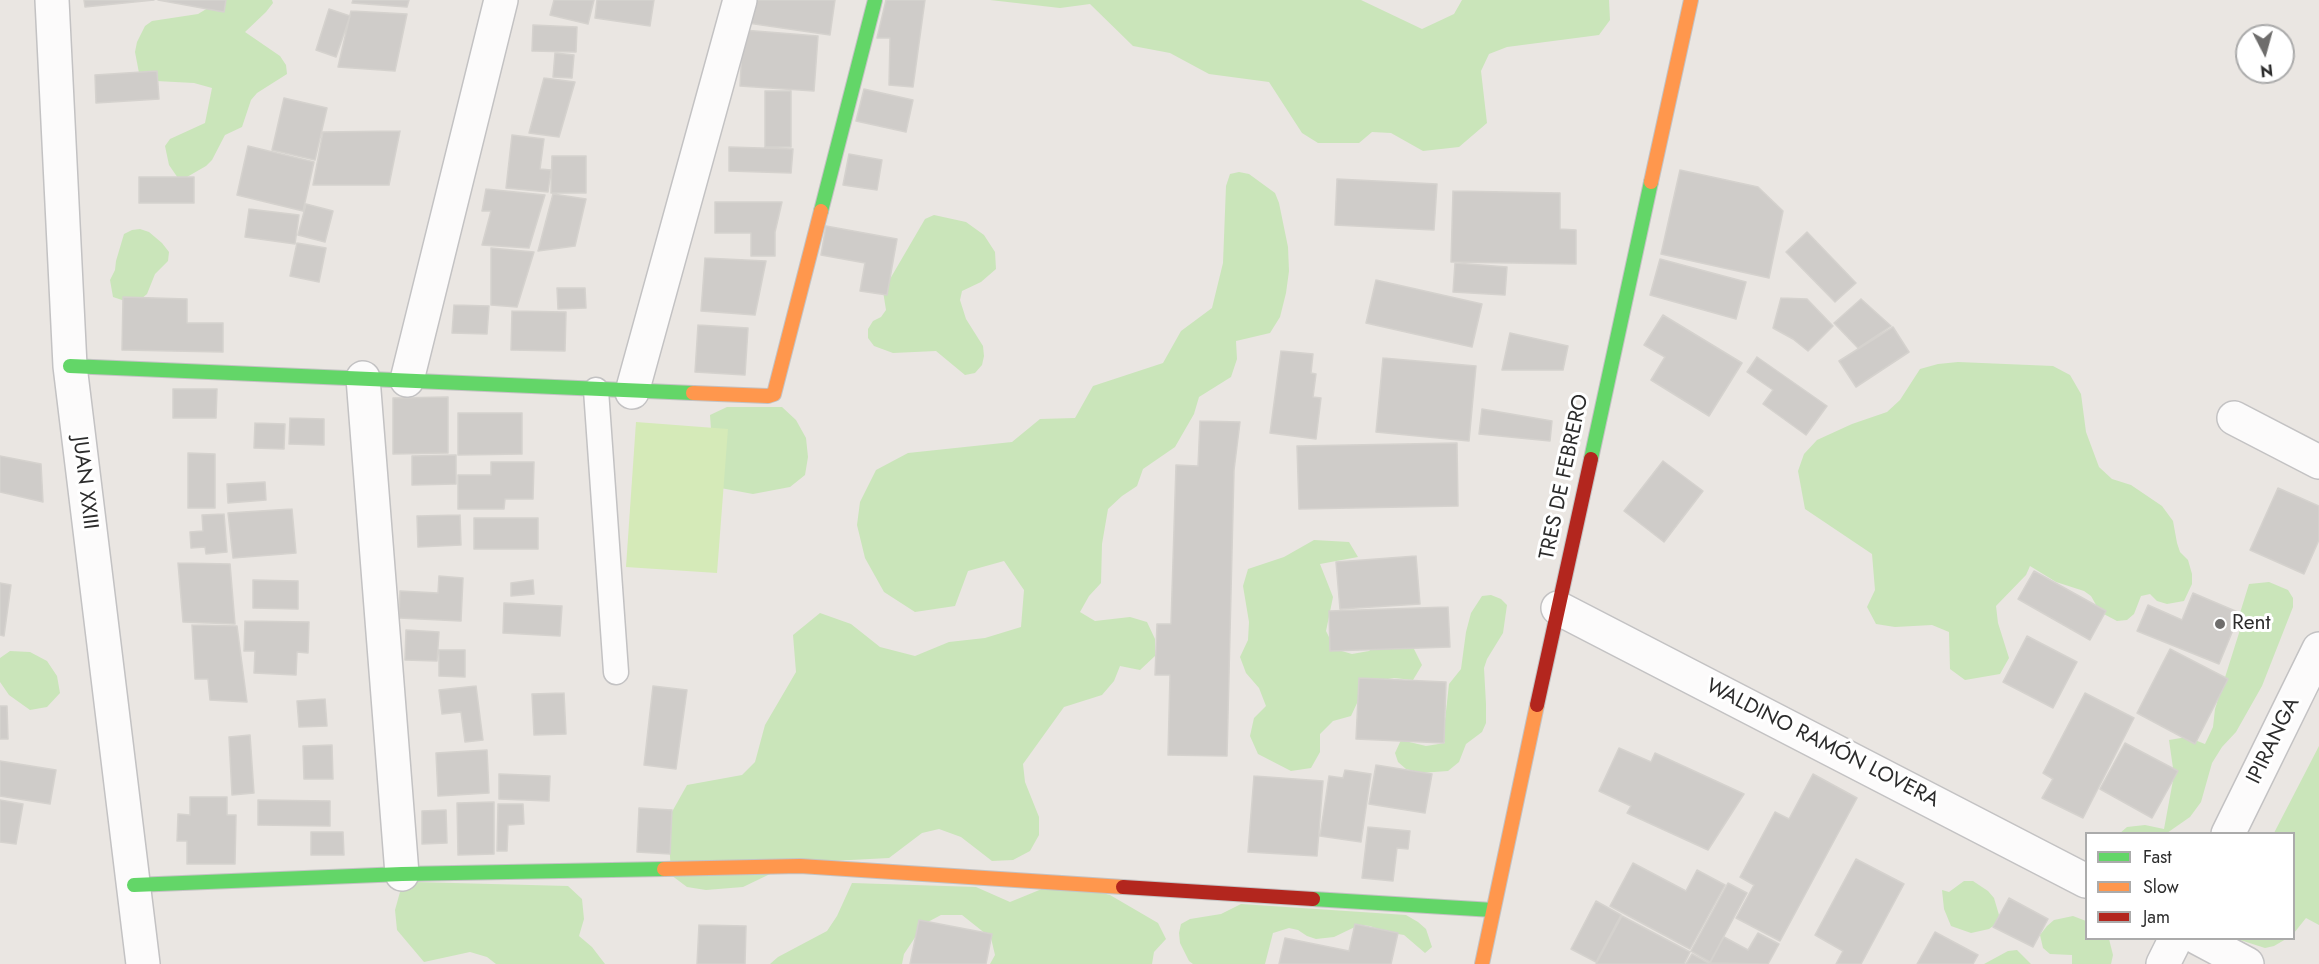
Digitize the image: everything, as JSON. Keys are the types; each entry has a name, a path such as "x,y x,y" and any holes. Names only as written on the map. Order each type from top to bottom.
{"street":[{"name":"JUAN XXIII","path":"52,0 70,366 143,964"},
{"path":"407,380 501,0"},
{"path":"632,392 740,0"},
{"path":"70,366 632,392 768,396 774,394 875,0"},
{"name":"TRES DE FEBRERO","path":"1482,964 1691,0"},
{"path":"363,378 402,874"},
{"path":"2234,418 2319,462"},
{"name":"WALDINO RAMÓN LOVERA","path":"1558,608 2085,880"},
{"name":"IPIRANGA","path":"2229,832 2319,649"},
{"path":"134,885 402,874 800,866 1493,910"},
{"path":"2163,964 2175,940"},
{"path":"2200,940 2247,964"}],"lane":[{"path":"596,390 616,672"}],"green space":[{"path":"215,0 272,0 273,3 266,12 245,32 280,56 286,65 287,74 257,93 251,100 242,127 225,135 212,160 206,166 180,181 169,165 165,146 170,139 205,123 212,88 194,83 156,81 139,73 135,52 145,26 152,21 198,14"},
{"path":"990,0 1361,0 1422,29 1454,14 1462,0 1609,0 1610,20 1599,35 1507,47 1489,54 1481,71 1487,123 1459,147 1423,151 1391,133 1372,132 1359,143 1318,143 1302,133 1269,82 1209,74 1170,53 1133,46 1090,4 1060,8"},
{"path":"1239,172 1249,174 1275,193 1279,203 1288,247 1289,271 1280,317 1270,333 1236,341 1237,359 1231,377 1199,397 1194,414 1175,447 1143,469 1137,486 1108,509 1102,544 1101,583 1089,596 1080,612 1095,621 1130,617 1147,622 1155,639 1155,656 1140,670 1120,666 1114,681 1102,695 1064,707 1023,764 1025,782 1039,817 1039,835 1030,851 1013,860 992,861 961,837 939,829 922,833 889,858 793,863 743,887 706,890 687,887 671,875 668,819 687,785 742,775 755,762 765,725 796,672 793,635 820,613 851,624 880,647 915,656 949,642 985,638 1021,627 1024,590 1004,561 968,571 955,606 915,612 884,592 865,558 857,525 860,502 876,470 908,453 1012,442 1040,419 1075,418 1093,386 1163,363 1181,331 1212,308 1223,263 1226,186 1230,174"},
{"path":"934,215 966,222 984,235 995,252 996,269 981,282 962,291 960,300 966,319 983,346 982,365 975,373 965,375 936,351 893,353 874,346 868,338 868,329 873,321 881,317 886,310 883,291 925,219"},
{"path":"140,229 149,232 162,243 169,252 168,261 155,274 147,294 140,300 122,300 113,297 110,280 115,270 124,234"},
{"path":"1958,362 2053,366 2070,375 2081,394 2086,432 2099,467 2112,479 2131,485 2162,506 2173,521 2180,552 2188,560 2192,574 2192,584 2184,601 2167,604 2157,601 2150,594 2141,596 2134,614 2127,620 2117,621 2100,612 2091,596 2084,591 2056,582 2030,566 2026,575 1996,606 1998,623 2009,658 2000,674 1965,680 1950,669 1949,632 1932,625 1895,627 1876,624 1867,607 1875,590 1872,554 1805,509 1798,471 1804,454 1817,440 1852,424 1887,412 1900,400 1920,369"},
{"path":"727,407 782,407 796,420 806,438 808,457 805,475 790,487 753,494 715,487 710,415"},
{"path":"636,422 728,429 717,573 626,567"},
{"path":"1314,540 1349,542 1358,557 1320,564 1333,597 1326,631 1335,649 1352,654 1369,651 1383,638 1413,647 1422,665 1413,680 1394,678 1359,684 1358,701 1351,716 1333,721 1320,734 1320,752 1311,768 1291,771 1258,754 1250,736 1254,718 1266,706 1259,688 1246,673 1240,657 1248,640 1249,622 1243,586 1248,569 1284,557"},
{"path":"2269,582 2288,590 2293,598 2293,607 2262,686 2236,732 2222,747 2212,763 2201,802 2190,817 2168,832 2121,832 2127,827 2145,825 2164,829 2174,775 2169,740 2187,737 2205,744 2213,727 2215,709 2239,633 2240,613 2249,584"},
{"path":"1491,595 1501,599 1507,605 1503,633 1484,668 1486,723 1482,732 1466,744 1459,762 1448,771 1420,773 1406,769 1398,762 1395,753 1401,740 1426,746 1445,743 1443,739 1449,684 1461,669 1471,613 1482,596"},
{"path":"10,651 30,652 47,661 57,676 60,693 47,707 30,710 9,695 0,682 0,658"},
{"path":"2319,746 2319,925 2306,918 2295,932 2295,832 2275,832"},
{"path":"1964,881 1973,881 1994,898 1999,915 1996,924 1989,929 1971,933 1951,926 1944,909 1942,890 1949,892"},
{"path":"415,882 568,886 582,899 584,919 579,936 592,947 605,964 496,964 487,957 470,952 424,962 397,930 395,910 400,892"},
{"path":"1059,882 1110,895 1158,923 1166,939 1154,952 1152,964 990,964 995,955 991,938 962,915 941,915 924,924 904,954 902,964 770,964 778,957 827,931 837,916 852,883 976,887 1010,902"},
{"path":"1241,904 1406,915 1426,929 1432,947 1425,953 1404,935 1370,926 1359,925 1334,937 1316,939 1289,928 1273,933 1265,964 1193,964 1189,961 1180,943 1181,924 1190,919 1221,914"},
{"path":"2073,916 2085,921 2085,940 2109,940 2113,955 2111,964 2072,964 2072,955 2050,954 2043,948 2040,935 2054,920"},
{"path":"2240,940 2284,940 2265,948"},
{"path":"2017,950 2031,964 1984,964 2008,951"}],"building":[{"path":"84,0 154,0 85,7"},
{"path":"158,0 226,0 224,12"},
{"path":"353,0 409,0 407,7 352,3"},
{"path":"554,0 594,0 588,24 550,15"},
{"path":"597,0 654,0 650,26 595,18"},
{"path":"744,0 835,0 830,35 741,22"},
{"path":"886,0 925,0 913,87 889,85 890,38 877,38"},
{"path":"329,9 350,16 336,57 316,50"},
{"path":"351,11 407,14 395,71 338,67"},
{"path":"533,25 577,27 576,52 532,51"},
{"path":"743,30 818,36 814,91 740,86"},
{"path":"555,53 574,55 572,78 553,77"},
{"path":"157,71 159,99 96,103 95,75"},
{"path":"544,78 575,82 559,137 529,133"},
{"path":"864,89 913,100 906,132 856,121"},
{"path":"765,91 791,91 791,147 765,147"},
{"path":"284,98 327,108 315,160 272,150"},
{"path":"400,131 389,185 313,185 323,132"},
{"path":"512,135 544,139 540,169 551,170 548,192 506,188"},
{"path":"248,146 314,162 303,211 237,195"},
{"path":"729,147 793,149 791,173 729,171"},
{"path":"849,154 882,160 877,190 843,185"},
{"path":"552,156 586,156 586,193 551,193"},
{"path":"1680,170 1758,187 1783,211 1769,278 1661,254"},
{"path":"139,177 194,177 194,203 139,203"},
{"path":"1337,179 1437,184 1434,230 1335,225"},
{"path":"486,189 545,195 529,248 482,245 491,211 482,211"},
{"path":"1453,191 1560,193 1560,229 1576,230 1576,264 1451,262"},
{"path":"553,194 586,199 575,246 538,251"},
{"path":"715,202 782,202 775,232 775,256 751,256 751,233 715,233"},
{"path":"306,204 333,211 325,242 298,235"},
{"path":"249,209 299,215 295,244 245,237"},
{"path":"826,226 897,239 887,295 860,291 865,263 821,255"},
{"path":"1807,232 1856,283 1835,302 1786,252"},
{"path":"297,243 326,248 319,282 290,276"},
{"path":"491,248 534,252 517,307 491,305"},
{"path":"705,258 766,261 755,315 701,311"},
{"path":"1660,259 1746,282 1736,319 1650,295"},
{"path":"1455,263 1507,267 1505,295 1453,292"},
{"path":"1376,280 1482,304 1472,347 1366,323"},
{"path":"557,288 585,288 586,308 558,309"},
{"path":"123,297 187,299 187,323 223,323 223,352 122,350"},
{"path":"1781,298 1807,299 1833,326 1808,351 1773,328"},
{"path":"1861,299 1891,326 1858,348 1834,323"},
{"path":"454,305 489,306 487,334 452,333"},
{"path":"512,311 566,312 565,351 511,350"},
{"path":"1663,315 1742,363 1709,416 1651,380 1665,357 1644,345"},
{"path":"698,325 748,328 745,375 695,372"},
{"path":"1893,327 1909,352 1856,387 1839,361"},
{"path":"1510,333 1568,346 1563,370 1502,370"},
{"path":"1281,351 1313,354 1311,373 1316,374 1313,397 1321,398 1316,439 1270,433"},
{"path":"1757,357 1827,406 1806,435 1763,404 1773,390 1747,372"},
{"path":"1383,358 1476,366 1469,441 1376,432"},
{"path":"173,389 217,389 216,418 173,418"},
{"path":"448,397 448,453 393,454 393,398"},
{"path":"1482,409 1552,421 1550,441 1479,434"},
{"path":"458,413 522,413 522,454 458,455"},
{"path":"290,418 324,419 324,445 289,444"},
{"path":"1200,421 1240,422 1234,470 1227,756 1168,755 1170,675 1155,675 1157,624 1171,624 1176,465 1198,466"},
{"path":"255,423 285,424 284,449 254,448"},
{"path":"1457,443 1458,506 1299,509 1297,446"},
{"path":"188,453 215,454 215,508 188,508"},
{"path":"456,455 456,484 412,485 412,456"},
{"path":"0,456 41,464 43,502 0,492"},
{"path":"1663,461 1703,491 1664,542 1624,511"},
{"path":"491,462 534,462 533,499 505,499 504,509 458,509 458,475 491,475"},
{"path":"265,482 266,500 228,503 227,484"},
{"path":"2278,488 2319,506 2319,540 2304,574 2250,550"},
{"path":"292,509 296,553 233,558 228,513"},
{"path":"224,514 227,552 206,554 205,547 191,548 190,532 203,531 202,515"},
{"path":"460,515 461,545 418,547 417,516"},
{"path":"474,518 538,518 538,549 474,549"},
{"path":"1416,556 1420,604 1340,609 1336,562"},
{"path":"178,563 230,564 235,624 183,622"},
{"path":"2034,571 2106,611 2090,640 2018,599"},
{"path":"439,576 463,578 461,621 399,618 400,591 438,593"},
{"path":"253,580 298,581 298,609 253,608"},
{"path":"533,580 534,594 511,596 511,583"},
{"path":"0,583 11,585 4,636 0,635"},
{"path":"2193,593 2240,613 2219,664 2137,631 2148,605 2182,620"},
{"path":"504,603 562,606 560,636 503,633"},
{"path":"1448,607 1450,647 1330,651 1329,611"},
{"path":"245,621 309,622 308,653 297,652 296,675 254,673 255,651 244,651"},
{"path":"192,625 237,626 247,702 210,700 208,679 195,679"},
{"path":"406,630 439,632 437,661 405,660"},
{"path":"2027,636 2077,662 2053,708 2003,682"},
{"path":"2170,649 2228,679 2195,744 2137,713"},
{"path":"439,650 465,650 465,677 439,676"},
{"path":"1359,678 1446,682 1444,743 1356,739"},
{"path":"476,686 483,740 465,742 461,712 442,714 439,690"},
{"path":"653,686 687,690 676,769 644,765"},
{"path":"564,693 566,734 534,735 532,694"},
{"path":"2085,693 2134,718 2083,818 2042,798 2053,779 2043,773"},
{"path":"325,699 327,726 299,727 297,701"},
{"path":"0,706 7,706 8,739 0,739"},
{"path":"250,735 254,793 232,795 229,737"},
{"path":"2125,743 2178,771 2152,818 2100,789"},
{"path":"332,745 333,779 304,779 303,746"},
{"path":"1619,748 1651,762 1655,753 1744,794 1708,850 1627,813 1631,806 1599,791"},
{"path":"487,750 489,793 438,796 436,753"},
{"path":"0,761 56,770 50,804 0,796"},
{"path":"1376,765 1432,774 1425,813 1369,804"},
{"path":"1345,770 1371,774 1361,842 1320,836 1329,776 1343,778"},
{"path":"499,774 550,776 549,801 499,799"},
{"path":"1813,774 1857,798 1780,941 1736,918 1754,885 1740,877 1775,812 1789,819"},
{"path":"1254,776 1323,781 1317,856 1248,852"},
{"path":"190,797 227,797 227,815 236,815 235,864 187,864 187,841 177,841 178,814 190,815"},
{"path":"0,800 23,804 16,844 0,842"},
{"path":"258,800 330,801 330,826 258,825"},
{"path":"494,802 494,854 458,855 457,803"},
{"path":"498,804 523,804 524,824 508,825 507,851 497,851"},
{"path":"639,808 672,810 670,854 637,852"},
{"path":"446,810 447,843 422,844 422,811"},
{"path":"1368,827 1410,831 1408,849 1397,848 1393,881 1362,878"},
{"path":"311,832 343,832 344,855 311,855"},
{"path":"1856,859 1904,884 1861,964 1836,964 1843,951 1815,935"},
{"path":"1633,863 1686,891 1697,870 1725,885 1690,949 1610,906"},
{"path":"1728,883 1747,893 1710,962 1691,951"},
{"path":"2009,898 2048,919 2033,947 1993,927"},
{"path":"1596,901 1621,915 1596,962 1571,949"},
{"path":"1622,916 1690,952 1684,964 1596,964"},
{"path":"919,920 992,934 986,964 910,964"},
{"path":"1355,924 1398,933 1391,964 1279,964 1285,938 1349,951"},
{"path":"699,925 746,926 745,964 697,964"},
{"path":"1935,932 1978,955 1973,964 1917,964"},
{"path":"1758,933 1779,944 1768,964 1710,963 1724,937 1748,950"},
{"path":"1692,954 1710,964 1686,964"}],"traffic: fast":[{"path":"821,211 875,0"},
{"path":"1591,459 1651,182"},
{"path":"70,366 693,393"},
{"path":"134,885 402,874 664,869"},
{"path":"1313,899 1493,910"}],"traffic: slow":[{"path":"1651,182 1691,0"},
{"path":"693,393 768,396 774,394 821,211"},
{"path":"1482,964 1537,705"},
{"path":"664,869 800,866 1123,887"}],"traffic: jam":[{"path":"1537,705 1591,459"},
{"path":"1123,887 1313,899"}],"place":[{"name":"Rent","path":"2220,624"}]}
